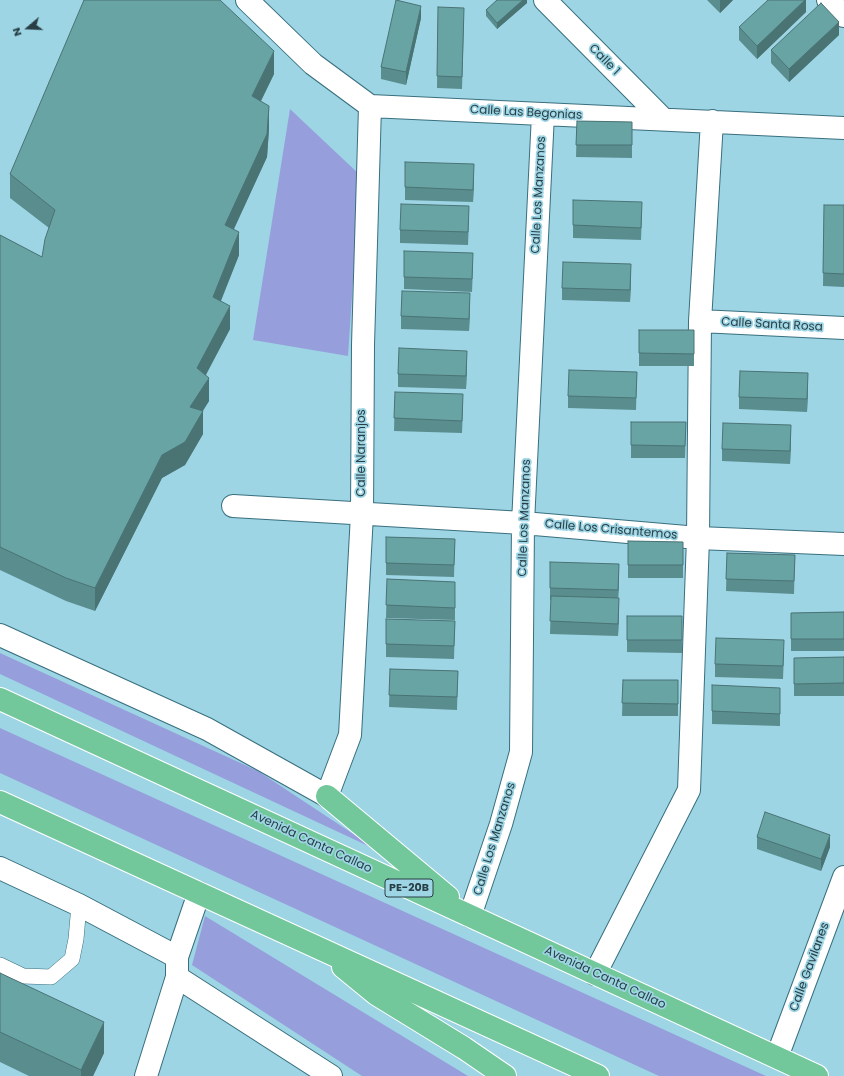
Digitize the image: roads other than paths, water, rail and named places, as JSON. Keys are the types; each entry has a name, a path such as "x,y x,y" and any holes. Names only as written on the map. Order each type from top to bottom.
{"highway":[{"name":"Avenida Canta Callao","path":"0,699 817,1076"},
{"path":"327,796 470,916"},
{"path":"0,802 598,1076"},
{"path":"319,947 376,994 464,1048 505,1076"}],"street":[{"path":"247,0 313,64 370,106"},
{"name":"Calle 1","path":"545,0 663,119"},
{"path":"828,0 844,16"},
{"name":"Calle Las Begonias","path":"370,106 844,128"},
{"name":"Calle Naranjos","path":"327,796 350,735 362,514 363,345 370,106"},
{"name":"Calle Los Manzanos","path":"470,916 502,824 521,752 523,523 543,114"},
{"path":"595,974 689,790 698,538 700,321 712,121"},
{"name":"Calle Santa Rosa","path":"700,321 844,328"},
{"name":"Calle Los Crisantemos","path":"233,506 523,523 698,538 844,544"},
{"path":"0,635 207,729 327,796"},
{"path":"0,868 79,905 177,967 331,1076"},
{"name":"Calle Gavilanes","path":"777,1057 844,877"},
{"path":"146,1076 199,893"}],"lane":[{"path":"0,965 23,976 51,977 72,958 76,939 79,905"}]}
